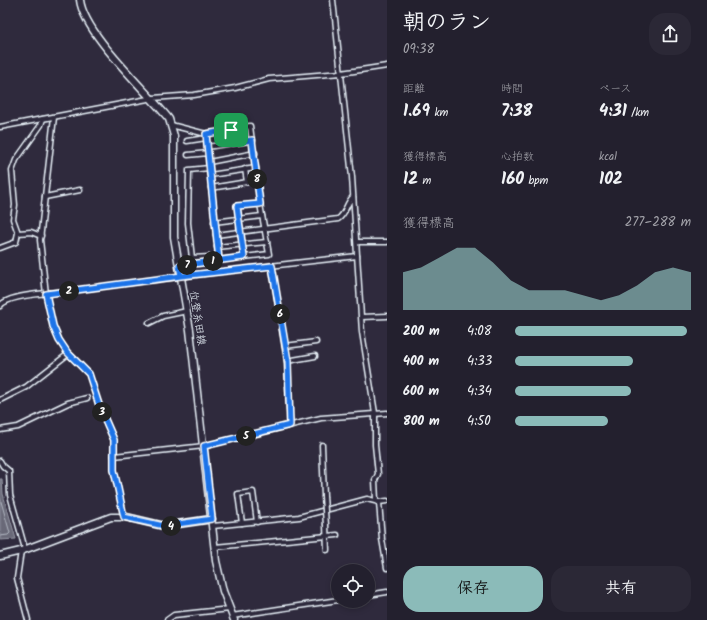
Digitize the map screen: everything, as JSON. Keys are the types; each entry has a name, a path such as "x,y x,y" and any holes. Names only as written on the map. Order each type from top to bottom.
{"main road":[{"name":"位登糸田線","path":"80,0 81,10 95,35 153,98 169,119 174,136 176,176 174,237 187,311 215,547 223,591 232,615"},
{"path":"0,556 23,550 106,518 124,517 164,526 212,519"}],"street":[{"path":"333,0 357,242 362,332 375,413 374,445 378,474 375,480 387,568"},
{"path":"0,127 153,98 201,93 269,79 387,66"},
{"path":"54,117 41,236 46,294 53,326 68,354 89,374 93,382 100,408 114,440 114,470 124,517"},
{"path":"0,248 16,242 18,233 12,219 14,205 11,178 12,171 16,160 41,125 43,119"},
{"path":"171,125 206,136"},
{"path":"179,266 269,254 260,204 255,153 250,126 186,141"},
{"path":"231,130 233,143"},
{"path":"206,136 219,260"},
{"path":"207,147 252,140"},
{"path":"188,155 208,153"},
{"path":"209,162 255,153"},
{"path":"209,168 189,170 189,230 192,258 210,257 219,260"},
{"path":"210,175 256,168"},
{"path":"212,188 247,182 245,169"},
{"path":"45,196 80,190"},
{"path":"216,234 338,219 342,217 348,201 353,197"},
{"path":"244,257 237,206 260,204"},
{"path":"214,222 262,216"},
{"path":"18,233 31,232 41,236"},
{"path":"218,247 267,242"},
{"path":"357,242 387,242"},
{"path":"0,306 8,300 46,294 181,276 357,256"},
{"path":"272,266 288,361 290,425"},
{"path":"149,323 163,316 187,311"},
{"path":"362,317 387,316"},
{"path":"285,346 316,342"},
{"path":"0,400 26,387 68,354"},
{"path":"288,361 315,356"},
{"path":"0,430 18,427 68,403 87,398"},
{"path":"114,456 204,446 321,418 387,413"},
{"path":"322,445 327,550"},
{"path":"0,461 9,471 10,495 23,550 17,578 28,620"},
{"path":"242,523 238,494 253,492 257,522"},
{"path":"213,526 299,517 367,499 387,501"},
{"path":"215,547 337,535"},
{"path":"375,594 387,592"},
{"path":"167,620 174,615 232,615 331,601"}],"water":[{"path":"0,479 2,479 3,494 16,539 0,540"}],"route":[{"path":"231,130 206,134 219,260 179,266 181,276 46,294 53,326 59,340 67,352 89,374 93,382 100,408 114,440 114,470 124,517 157,525 174,526 212,519 204,446 290,425 288,361 272,266 181,276 179,266 244,257 237,206 260,204 255,153 252,140 233,143 231,130"}]}
